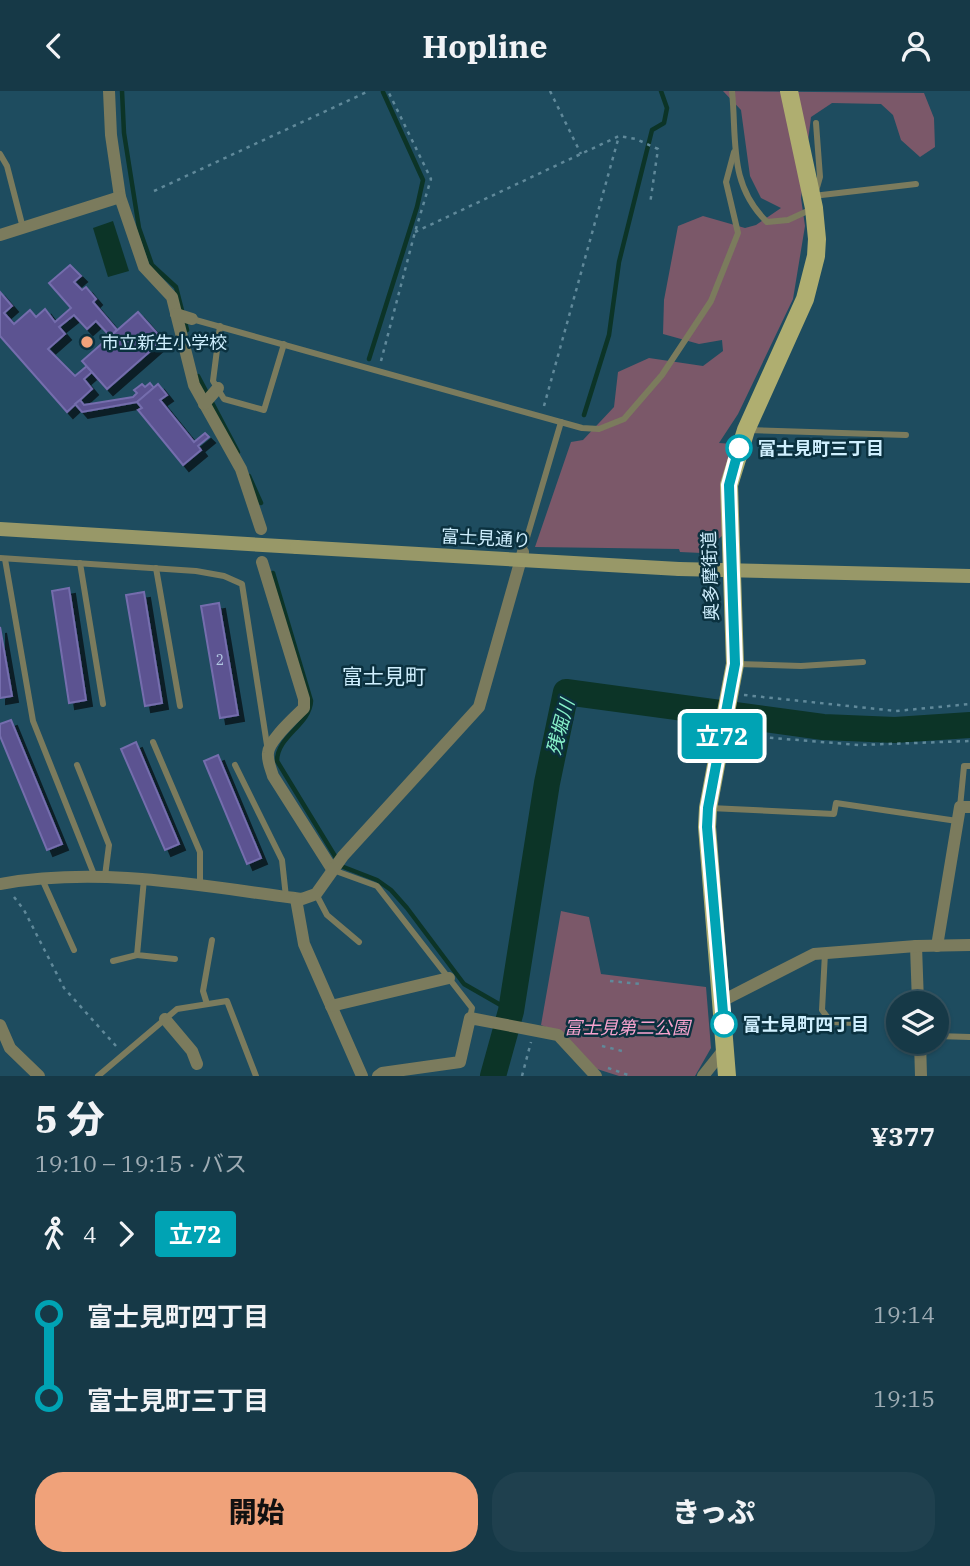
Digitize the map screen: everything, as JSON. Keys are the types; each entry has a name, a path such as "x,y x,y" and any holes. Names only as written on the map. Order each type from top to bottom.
{"main road":[{"name":"奥多摩街道","path":"727,1076 708,847 708,808 735,664 729,485 733,465 746,431 809,287 816,256 813,200 789,91"}],"street":[{"path":"109,91 111,135 120,197 145,267 172,297 194,385 241,469 261,529"},
{"path":"0,235 120,197"},
{"path":"177,314 192,319"},
{"path":"204,404 218,388"},
{"name":"富士見通り","path":"0,529 679,569 970,576"},
{"path":"1,884 100,877 200,885 291,898 309,898 316,894 337,863 479,707 523,552"},
{"path":"262,562 304,699 304,708 278,735 268,751 268,762 273,776 337,863"},
{"path":"937,946 957,821 965,807"},
{"path":"291,898 304,944 362,1076"},
{"path":"722,1001 814,954 916,946 970,946"},
{"path":"916,946 918,991"},
{"path":"331,1006 449,978"},
{"path":"378,1076 382,1073 460,1062 470,1018 558,1035 596,1076"},
{"path":"165,1019 192,1051 197,1064"},
{"path":"0,1025 10,1048 38,1076"},
{"path":"702,1076 726,1047"},
{"path":"920,1054 921,1076"}],"lane":[{"path":"192,319 582,428 599,429 624,419 662,375 711,301 738,233 726,182 734,152 732,91"},
{"path":"813,200 820,177 816,123"},
{"path":"734,152 740,179 752,207 767,222 788,220 813,200 916,184"},
{"path":"0,154 7,166 23,228"},
{"path":"220,326 214,380 224,400 264,410 284,344"},
{"path":"523,552 561,422"},
{"path":"746,431 906,435"},
{"path":"100,877 33,721 2,558 156,568 215,575 242,584 268,751"},
{"path":"80,563 103,704"},
{"path":"156,568 180,706"},
{"path":"735,664 801,666 863,662"},
{"path":"153,742 200,852 200,885"},
{"path":"77,765 109,845 100,877"},
{"path":"236,765 282,860 291,898"},
{"path":"965,807 964,766 970,766"},
{"path":"708,808 834,814 836,803 957,821"},
{"path":"337,863 377,886 472,1008 470,1018"},
{"path":"42,879 74,950"},
{"path":"137,955 144,879"},
{"path":"316,894 327,915 359,942"},
{"path":"207,1004 203,991 212,940"},
{"path":"825,953 822,1010 831,1022 852,1023"},
{"path":"113,961 137,955 175,960"},
{"path":"99,1076 177,1009 227,1001 256,1076"},
{"path":"949,1036 970,1037"}],"path":[{"path":"154,191 369,91"},
{"path":"379,370 431,179 387,91"},
{"path":"550,91 580,153"},
{"path":"415,232 619,136 642,141 658,149 650,204"},
{"path":"541,417 619,136"},
{"path":"729,694 896,711 970,704"},
{"path":"723,732 859,744 970,741"},
{"path":"1,884 24,910 64,988 124,1054"},
{"path":"610,981 641,984"},
{"path":"522,1076 531,1030"},
{"path":"602,1046 622,1051"}],"green space":[{"path":"723,91 924,93 934,118 935,147 920,157 901,140 893,115 881,104 832,103 811,117 801,198 805,226 793,299 738,414 719,443 733,444 722,536 702,553 680,552 679,549 535,547 571,442 583,440 614,407 618,372 649,358 703,366 723,351 722,340 699,344 663,334 664,300 678,226 703,216 745,228 756,225 781,208 761,198 750,176 741,110"},
{"name":"富士見第二公園","path":"561,911 589,917 601,974 706,987 711,1048 695,1076 619,1076 597,1069 563,1034 541,1025"}],"shaded area":[{"path":"113,221 129,271 108,277 93,228"}],"building":[{"path":"70,265 81,276 74,282 82,290 86,287 96,299 93,302 117,330 110,336 96,321 87,329 74,315 59,327 65,334 48,349 75,376 87,366 92,372 84,379 92,389 67,412 0,336 0,292 12,306 4,313 14,324 30,310 36,317 45,309 55,322 71,308 49,283"},
{"path":"138,312 163,340 107,389 82,361"},
{"path":"150,383 154,388 137,402 82,412 75,404 80,400 84,405 133,397 137,393 134,390 142,384 145,387"},
{"path":"158,384 167,395 160,400 194,442 205,433 209,437 198,446 201,450 183,465 138,410 142,408 137,402"},
{"path":"69,588 86,700 69,703 52,591"},
{"path":"144,592 162,703 145,706 126,595"},
{"path":"219,603 238,715 220,718 201,606"},
{"path":"0,627 12,696 0,698"},
{"path":"11,720 62,844 47,850 0,736 0,724"},
{"path":"136,742 179,844 165,850 121,749"},
{"path":"218,755 261,858 247,864 204,761"}],"waterway":[{"path":"122,91 124,133 139,228 152,265 176,287 187,330"},
{"path":"584,415 609,335 619,262 652,130 664,123 667,108 661,91"},
{"path":"369,359 423,180 383,92"},
{"path":"198,376 238,452"},
{"path":"249,476 261,503"},
{"path":"273,573 311,701 305,717 282,744 277,761 341,866 377,880 391,890 464,984 511,1011"},
{"name":"残堀川","path":"493,1076 511,1011 547,783 566,692 823,727 895,730 970,725"}],"bus line":[{"name":"立72","path":"724,1024 707,827 708,808 735,664 729,485 739,448"}],"place":[{"name":"市立新生小学校","path":"87,342"},
{"name":"富士見町三丁目","path":"739,448"},
{"name":"富士見町四丁目","path":"724,1024"}],"district":[{"name":"富士見町","path":"384,676"}]}
